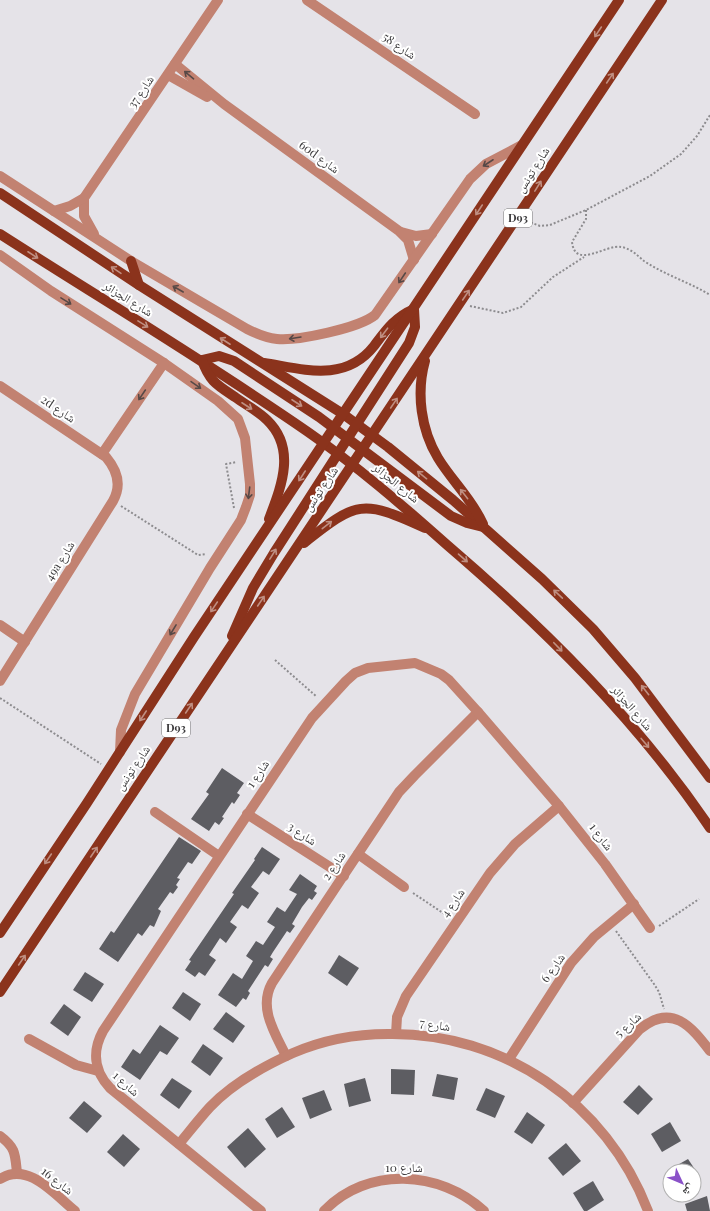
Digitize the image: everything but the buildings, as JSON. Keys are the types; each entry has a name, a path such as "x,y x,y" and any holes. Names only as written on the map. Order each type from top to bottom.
{"main road":[{"name":"شارع تونس","path":"0,933 109,769 194,637 265,533 620,0"},
{"name":"شارع تونس","path":"0,992 662,0"},
{"name":"شارع الجزائر","path":"0,193 258,362 343,414 372,435 484,527 593,629 635,678 710,778"},
{"name":"شارع الجزائر","path":"0,234 202,360 324,443 353,465 434,533 531,619 587,677 674,779 710,828"},
{"path":"131,261 139,285"},
{"path":"227,652 243,609 263,570 337,453 409,344 415,327 414,309 392,322 373,347 364,356 342,368 331,371 316,371 258,362"},
{"path":"427,354 423,367 420,395 423,420 427,435 438,459 473,505 484,527"},
{"path":"265,533 284,473 282,445 274,427 267,420 213,382 206,373 202,360 219,356 228,358 334,428 451,516 467,523 484,527"},
{"path":"296,549 335,518 352,510 362,508 386,510 434,533"}],"street":[{"name":"شارع 37","path":"54,211 70,206 84,198 218,0"},
{"name":"شارع 58","path":"307,0 475,114"},
{"name":"60d شارع","path":"175,64 224,104 399,231 408,240 414,260"},
{"name":"60d شارع","path":"168,75 224,104"},
{"path":"0,176 131,261 257,334 267,338 285,340 352,327 370,320 380,310 464,187 477,171 486,164 522,145"},
{"path":"84,198 86,222 97,239"},
{"name":"60d شارع","path":"399,231 416,236 432,234"},
{"path":"0,255 51,291 164,363 218,401 238,419 245,438 250,496 244,514 136,694 121,730 120,752"},
{"path":"102,454 164,363"},
{"name":"2d شارع","path":"0,386 102,454"},
{"name":"49a شارع","path":"0,681 113,501 118,485 117,474 110,461 102,454"},
{"path":"0,625 25,642"},
{"name":"شارع 1","path":"262,1211 110,1088 98,1071 95,1055 99,1038 103,1031 247,814 312,718 324,703 346,681 362,670 375,667 415,663 432,668 449,680 582,834 650,928"},
{"name":"شارع 2","path":"286,1056 267,1011 266,1003 269,988 392,803 408,783 478,712"},
{"name":"شارع 4","path":"396,1034 397,1017 402,1003 456,921 502,858 529,830 559,806"},
{"path":"155,812 219,856"},
{"name":"شارع 3","path":"247,814 344,876"},
{"path":"358,854 407,889"},
{"name":"شارع 6","path":"509,1059 571,963 594,937 634,904"},
{"path":"664,1018 678,1020 691,1027 710,1052"},
{"name":"شارع 5","path":"573,1102 640,1029 651,1021 664,1018"},
{"name":"شارع 7","path":"179,1144 211,1106 229,1091 252,1075 286,1056 313,1046 339,1039 367,1035 396,1034 430,1036 455,1041 492,1052 509,1059 542,1078 573,1102 614,1148 636,1182 648,1211"},
{"path":"29,1039 76,1065 98,1071"},
{"path":"0,1136 10,1144 14,1150 17,1173 0,1179"},
{"name":"شارع 16","path":"17,1173 33,1177 75,1211"},
{"name":"شارع 10","path":"324,1211 348,1193 363,1186 397,1179 414,1179 447,1187 462,1194 484,1211"}],"path":[{"path":"519,216 536,225 545,226 586,210 650,176 671,162 697,136 710,116"},
{"path":"586,210 586,219 572,242 575,252 586,256"},
{"path":"460,304 492,311 513,311 521,307 553,277 586,256 610,247 625,248 654,267 710,295"},
{"path":"235,511 226,464 248,460"},
{"path":"113,501 198,555 206,554 210,548"},
{"path":"275,660 324,703"},
{"path":"0,698 109,769"},
{"path":"407,889 456,921"},
{"path":"650,928 659,926 699,899"},
{"path":"611,923 659,992 662,1001 664,1018"}]}
